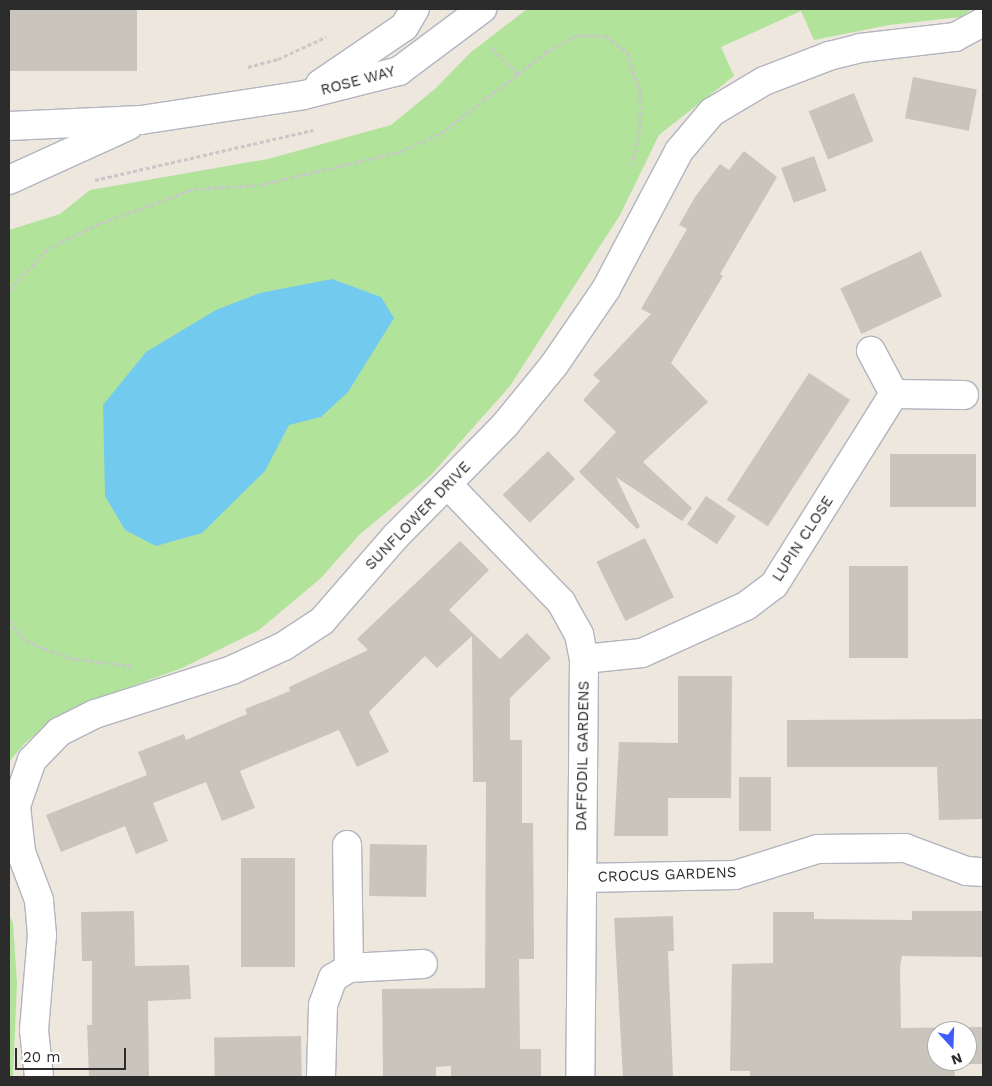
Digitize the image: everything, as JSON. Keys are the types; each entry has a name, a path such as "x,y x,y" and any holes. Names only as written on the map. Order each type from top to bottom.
{"street":[{"name":"ROSE WAY","path":"304,95 404,27 415,9"},
{"name":"ROSE WAY","path":"9,126 141,120 304,95 399,71 482,9"},
{"name":"SUNFLOWER DRIVE","path":"39,1077 34,1030 42,935 39,900 21,852 16,806 32,760 59,732 95,714 232,670 284,646 322,621 395,537 448,485 524,402 581,327 610,281 678,151 712,112 764,81 829,56 860,48 955,37 983,22"},
{"name":"ROSE WAY","path":"9,180 141,120"},
{"name":"ROSE WAY","path":"9,163 84,146"},
{"path":"871,352 894,394 964,395"},
{"name":"LUPIN CLOSE","path":"584,659 642,653 746,606 774,585 894,394"},
{"name":"DAFFODIL GARDENS","path":"448,485 561,602 579,634 584,659 580,1077"},
{"path":"347,845 349,968"},
{"name":"CROCUS GARDENS","path":"582,878 735,875 818,848 906,848 967,872 983,872"},
{"path":"321,1077 323,1005 333,978 349,968 423,964"}],"path":[{"path":"9,290 49,248 96,225 194,189 259,184 399,152 441,134 546,52 577,35 606,36 627,52 640,92 640,130 631,167"},
{"path":"242,69 278,59 328,36"},
{"path":"484,42 518,74"},
{"path":"9,621 26,641 70,658 139,666"}],"green space":[{"path":"527,9 972,9 961,17 889,25 814,40 801,11 721,47 734,76 659,135 620,215 510,386 430,476 359,535 321,578 259,630 182,668 102,697 50,722 25,743 9,762 9,230 60,214 90,190 268,159 391,125 436,88 470,53"},
{"path":"9,914 13,924 17,983 13,1077 9,1077"}],"water":[{"path":"332,279 381,297 394,318 348,392 321,417 289,425 265,471 202,533 156,546 125,530 105,496 103,405 146,352 216,310 260,293"}],"building":[{"path":"9,9 137,9 137,71 9,71"},
{"path":"913,77 977,89 969,131 905,118"},
{"path":"854,93 873,141 828,160 809,111"},
{"path":"744,151 777,177 720,274 723,276 671,363 708,402 643,462 692,508 682,521 616,477 640,527 637,529 579,472 616,432 583,400 600,381 593,375 651,314 641,309 687,229 679,225 695,197 720,164 729,170"},
{"path":"814,156 827,191 794,203 781,168"},
{"path":"921,251 942,296 861,334 840,289"},
{"path":"809,373 850,400 768,526 727,500"},
{"path":"548,451 575,479 530,523 503,495"},
{"path":"890,454 976,454 976,507 890,507"},
{"path":"706,496 736,516 717,544 687,524"},
{"path":"645,538 674,597 625,621 596,562"},
{"path":"460,541 489,570 449,610 500,659 527,633 551,658 510,698 510,740 522,740 522,823 533,823 534,959 519,959 520,1049 541,1049 541,1077 451,1077 451,1066 436,1067 436,1077 383,1077 382,989 485,988 486,782 473,782 472,636 437,668 425,656 369,712 389,752 357,767 339,730 240,771 255,808 222,821 206,782 153,803 168,841 136,854 125,826 61,852 46,815 147,775 138,752 184,734 186,740 247,714 245,709 290,691 289,687 368,650 357,639"},
{"path":"849,566 908,566 908,658 849,658"},
{"path":"678,676 732,676 731,798 668,798 668,836 614,836 619,742 678,743"},
{"path":"983,719 983,819 939,820 937,767 787,767 787,720"},
{"path":"739,777 771,777 771,831 739,831"},
{"path":"370,844 427,845 426,897 369,896"},
{"path":"241,858 295,858 295,967 241,967"},
{"path":"134,911 135,966 189,965 191,999 148,1001 149,1077 89,1077 87,1025 92,1025 92,961 82,961 81,912"},
{"path":"912,911 983,911 983,957 902,956 900,967 901,1028 927,1028 927,1071 955,1071 955,1077 750,1077 750,1071 730,1071 732,964 773,963 773,912 814,912 814,919 912,920"},
{"path":"673,916 674,951 668,951 673,1077 623,1077 614,918"},
{"path":"977,1027 983,1027 983,1064 977,1064"},
{"path":"301,1036 302,1077 215,1077 214,1038"}]}
